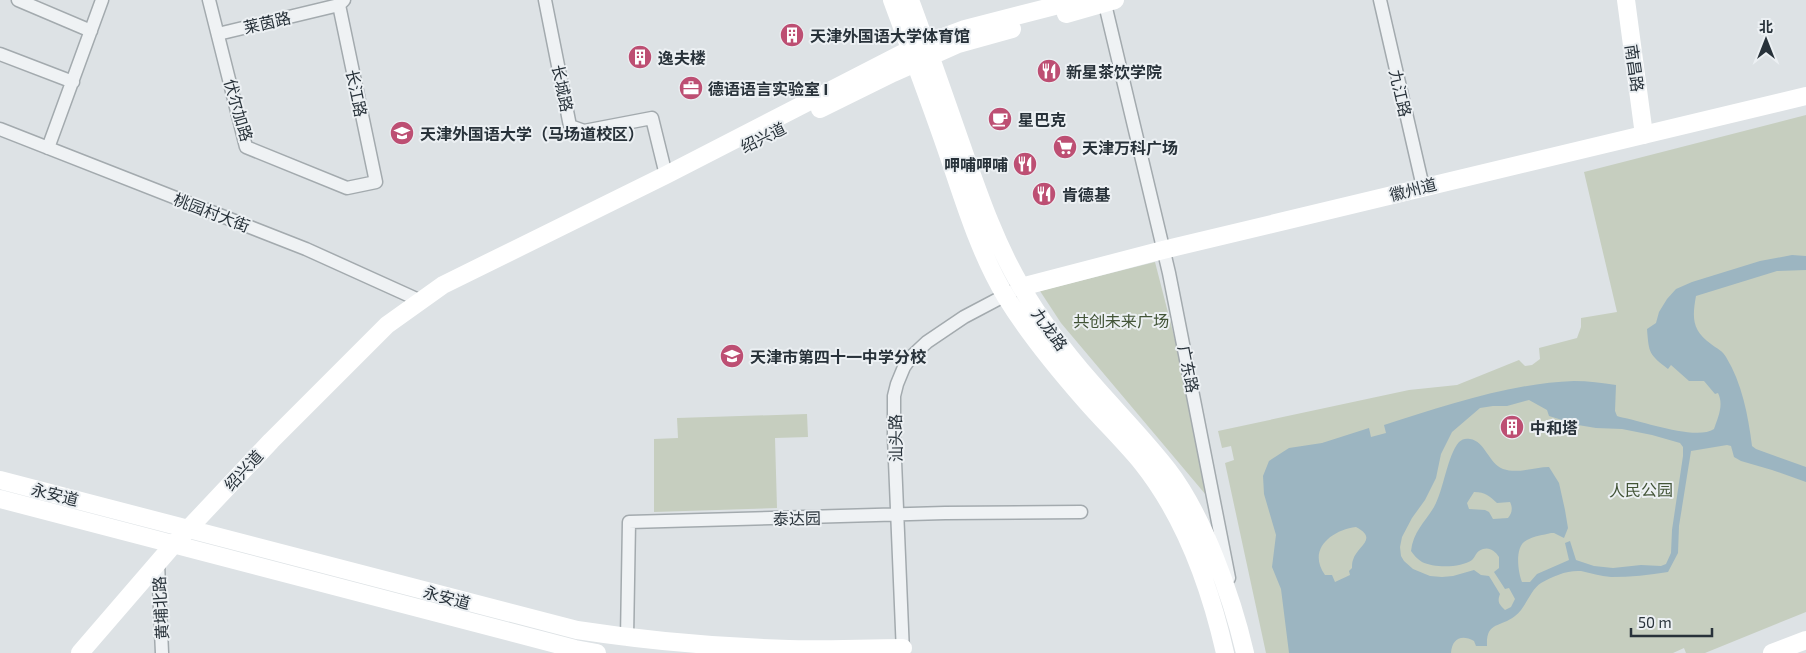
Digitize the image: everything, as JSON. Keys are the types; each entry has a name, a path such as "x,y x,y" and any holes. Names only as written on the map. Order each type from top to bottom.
{"main road":[{"name":"九龙路","path":"892,0 921,52 1009,266 1062,348 1142,439 1179,486 1213,556 1239,630"},
{"name":"九龙路","path":"910,0 921,52 976,234 1004,294 1052,360 1143,464 1159,487 1186,536 1200,568 1218,623 1225,653"},
{"name":"绍兴道","path":"421,301 459,287 965,28 1078,0"},
{"name":"南昌路","path":"1626,0 1644,135"},
{"name":"绍兴道","path":"80,653 174,544 270,440 386,325 443,285 921,52 1108,1"},
{"name":"徽州道","path":"1021,287 1163,250 1806,96"},
{"name":"永安道","path":"0,480 577,630 626,638 715,646 903,650"},
{"name":"永安道","path":"0,499 575,651 597,653"},
{"name":"广东路","path":"1239,630 1245,653"},
{"path":"1772,653 1806,640"}],"street":[{"path":"18,0 90,30"},
{"path":"48,148 102,0"},
{"name":"伏尔加路","path":"209,0 246,147 347,188 376,182"},
{"name":"长城路","path":"545,0 570,126 584,131 652,118 666,175"},
{"name":"九江路","path":"1380,0 1423,187"},
{"name":"广东路","path":"1108,1 1190,374 1239,630"},
{"name":"莱茵路","path":"218,34 342,2"},
{"name":"长江路","path":"342,2 376,182"},
{"path":"0,54 73,82"},
{"name":"桃园村大街","path":"0,129 306,249 421,301"},
{"name":"汕头路","path":"903,650 894,396 904,367 911,357 927,342 964,317 1004,294 1021,287"},
{"name":"泰达园","path":"626,638 629,522 898,516 945,513 1081,512"},
{"name":"黄埔北路","path":"158,563 162,653"}],"green space":[{"name":"人民公园","path":"1806,115 1806,612 1705,653 1686,653 1684,648 1673,653 1266,653 1225,463 1234,460 1231,446 1222,448 1218,431 1409,390 1457,385 1519,360 1525,366 1532,365 1540,359 1539,348 1577,338 1581,327 1581,318 1617,312 1584,172"},
{"name":"共创未来广场","path":"1155,262 1192,406 1206,495 1061,323 1040,291"},
{"path":"807,414 808,437 775,438 777,508 654,512 654,439 678,438 677,418"}],"water":[{"path":"1792,255 1806,256 1806,270 1777,271 1696,296 1695,323 1700,334 1723,353 1732,367 1744,400 1752,446 1806,467 1806,482 1741,461 1734,457 1731,446 1691,451 1679,526 1678,553 1668,572 1640,576 1611,577 1576,571 1555,576 1537,586 1519,613 1491,629 1487,638 1487,646 1476,646 1474,641 1461,638 1453,644 1451,653 1289,653 1281,589 1272,567 1276,535 1264,494 1263,476 1269,461 1289,448 1322,443 1369,428 1371,437 1386,433 1384,425 1478,397 1526,386 1574,381 1616,385 1615,411 1617,416 1682,432 1706,432 1714,429 1719,416 1720,398 1718,393 1715,394 1704,381 1689,381 1671,365 1668,369 1657,360 1651,353 1648,344 1647,329 1656,323 1659,312 1676,289 1692,282 1760,261","holes":["1529,400 1547,410 1549,416 1578,425 1622,429 1680,443 1683,447 1683,456 1672,530 1671,553 1666,564 1661,566 1641,565 1613,568 1594,566 1576,560 1570,541 1565,543 1569,560 1537,574 1530,582 1522,582 1518,560 1523,543 1551,533 1564,538 1568,528 1559,483 1549,467 1520,471 1503,469 1494,462 1480,444 1467,439 1460,441 1455,448 1437,500 1414,538 1411,551 1422,562 1447,566 1467,563 1483,549 1492,550 1499,557 1499,568 1494,572 1505,589 1509,588 1515,599 1511,607 1505,610 1500,604 1500,594 1489,576 1481,575 1474,570 1453,576 1430,576 1413,569 1404,561 1401,556 1400,547 1402,537 1436,478 1441,454 1452,432 1480,408 1507,406","1474,492 1482,493 1497,503 1510,502 1512,510 1508,518 1493,519 1489,512 1485,510 1469,509 1467,503","1356,527 1363,531 1366,539 1355,555 1352,568 1349,571 1350,575 1335,582 1332,575 1325,575 1320,566 1320,550 1330,537"]}],"place":[{"name":"天津外国语大学体育馆","path":"792,35"},
{"name":"逸夫楼","path":"640,57"},
{"name":"新星茶饮学院","path":"1049,71"},
{"name":"德语语言实验室 I","path":"691,88"},
{"name":"星巴克","path":"1000,119"},
{"name":"天津外国语大学（马场道校区）","path":"402,133"},
{"name":"天津万科广场","path":"1065,147"},
{"name":"呷哺呷哺","path":"1025,164"},
{"name":"肯德基","path":"1044,194"},
{"name":"天津市第四十一中学分校","path":"732,356"},
{"name":"中和塔","path":"1512,427"}]}
